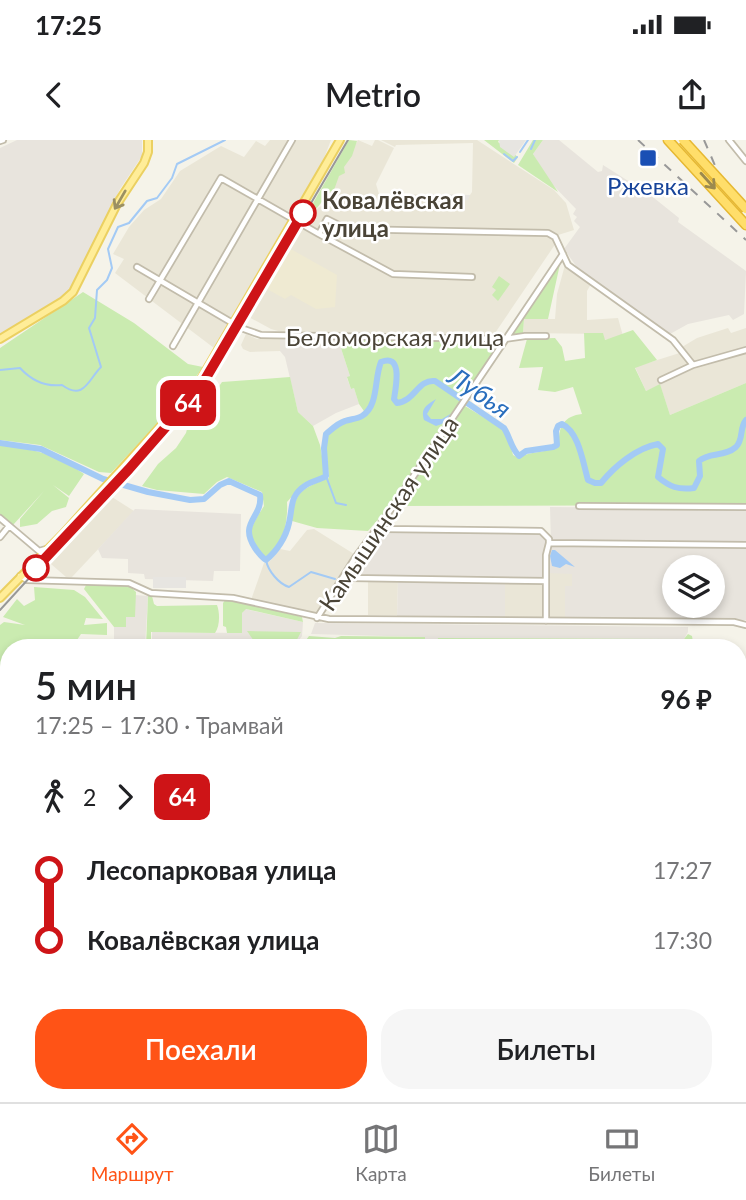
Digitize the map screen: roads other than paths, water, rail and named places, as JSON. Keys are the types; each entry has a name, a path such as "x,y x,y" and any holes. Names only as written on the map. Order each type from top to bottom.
{"highway":[{"path":"668,140 746,225"},
{"path":"682,140 746,209"}],"main road":[{"path":"0,339 74,292 117,205 144,163 148,140"},
{"path":"0,598 188,399 209,369 338,140"}],"street":[{"path":"173,346 292,140"},
{"path":"729,140 746,161"},
{"path":"149,299 220,179 393,274 472,277"},
{"path":"319,234 327,219 347,229 548,233 555,237 568,265 679,345 694,365"},
{"name":"Камышинская улица","path":"317,618 563,254"},
{"name":"Беломорская улица","path":"136,267 234,324 261,335 503,341 525,336 546,336"},
{"path":"661,380 694,365 746,350"},
{"path":"579,506 746,507"},
{"path":"0,518 40,552 50,547"},
{"path":"0,537 9,526"},
{"path":"377,526 385,529 541,531 549,538 546,621"},
{"path":"549,543 746,545"},
{"path":"20,576 32,580 129,583 151,593 241,599 317,618 740,622 746,625"},
{"path":"345,576 546,581"}],"water":[{"path":"436,399 427,414 431,419 442,419 452,413 442,424 436,426 424,420 423,412 425,407"},
{"path":"552,550 575,567 566,564 560,568 552,566"}],"waterway":[{"path":"0,370 20,368 34,380 44,384 62,385 76,391 85,387 101,367 89,328 95,318 97,290 107,280 112,268 108,249 118,227 129,223 147,201 157,198 172,178 177,164 225,140"},
{"path":"520,152 528,140"},
{"path":"531,149 535,140"},
{"path":"504,154 513,161 517,157"},
{"name":"Лубья","path":"0,443 41,449 103,479 190,500 204,499 229,481 260,495 260,503 249,532 255,548 266,560 286,533 297,493 306,485 326,476 326,434 340,423 362,416 371,406 381,362 388,360 395,366 397,379 394,399 397,403 408,398 424,383 435,381 504,428 519,456 526,451 557,445 556,431 562,424 573,434 588,480 595,483 601,483 634,454 658,444 663,449 658,477 674,487 694,488 700,476 699,461 736,447 746,420"},
{"path":"326,476 336,503 346,505"},
{"path":"266,560 274,576 289,587 311,572 335,579"}],"tram line":[{"path":"0,610 202,389 348,140"},
{"name":"64","path":"36,568 129,469 207,379 303,213"}],"railway":[{"path":"638,140 746,240"},
{"path":"704,140 720,177 746,217"}],"place":[{"name":"Ржевка","path":"648,158"},
{"name":"Ковалёвская улица","path":"303,213"}]}
